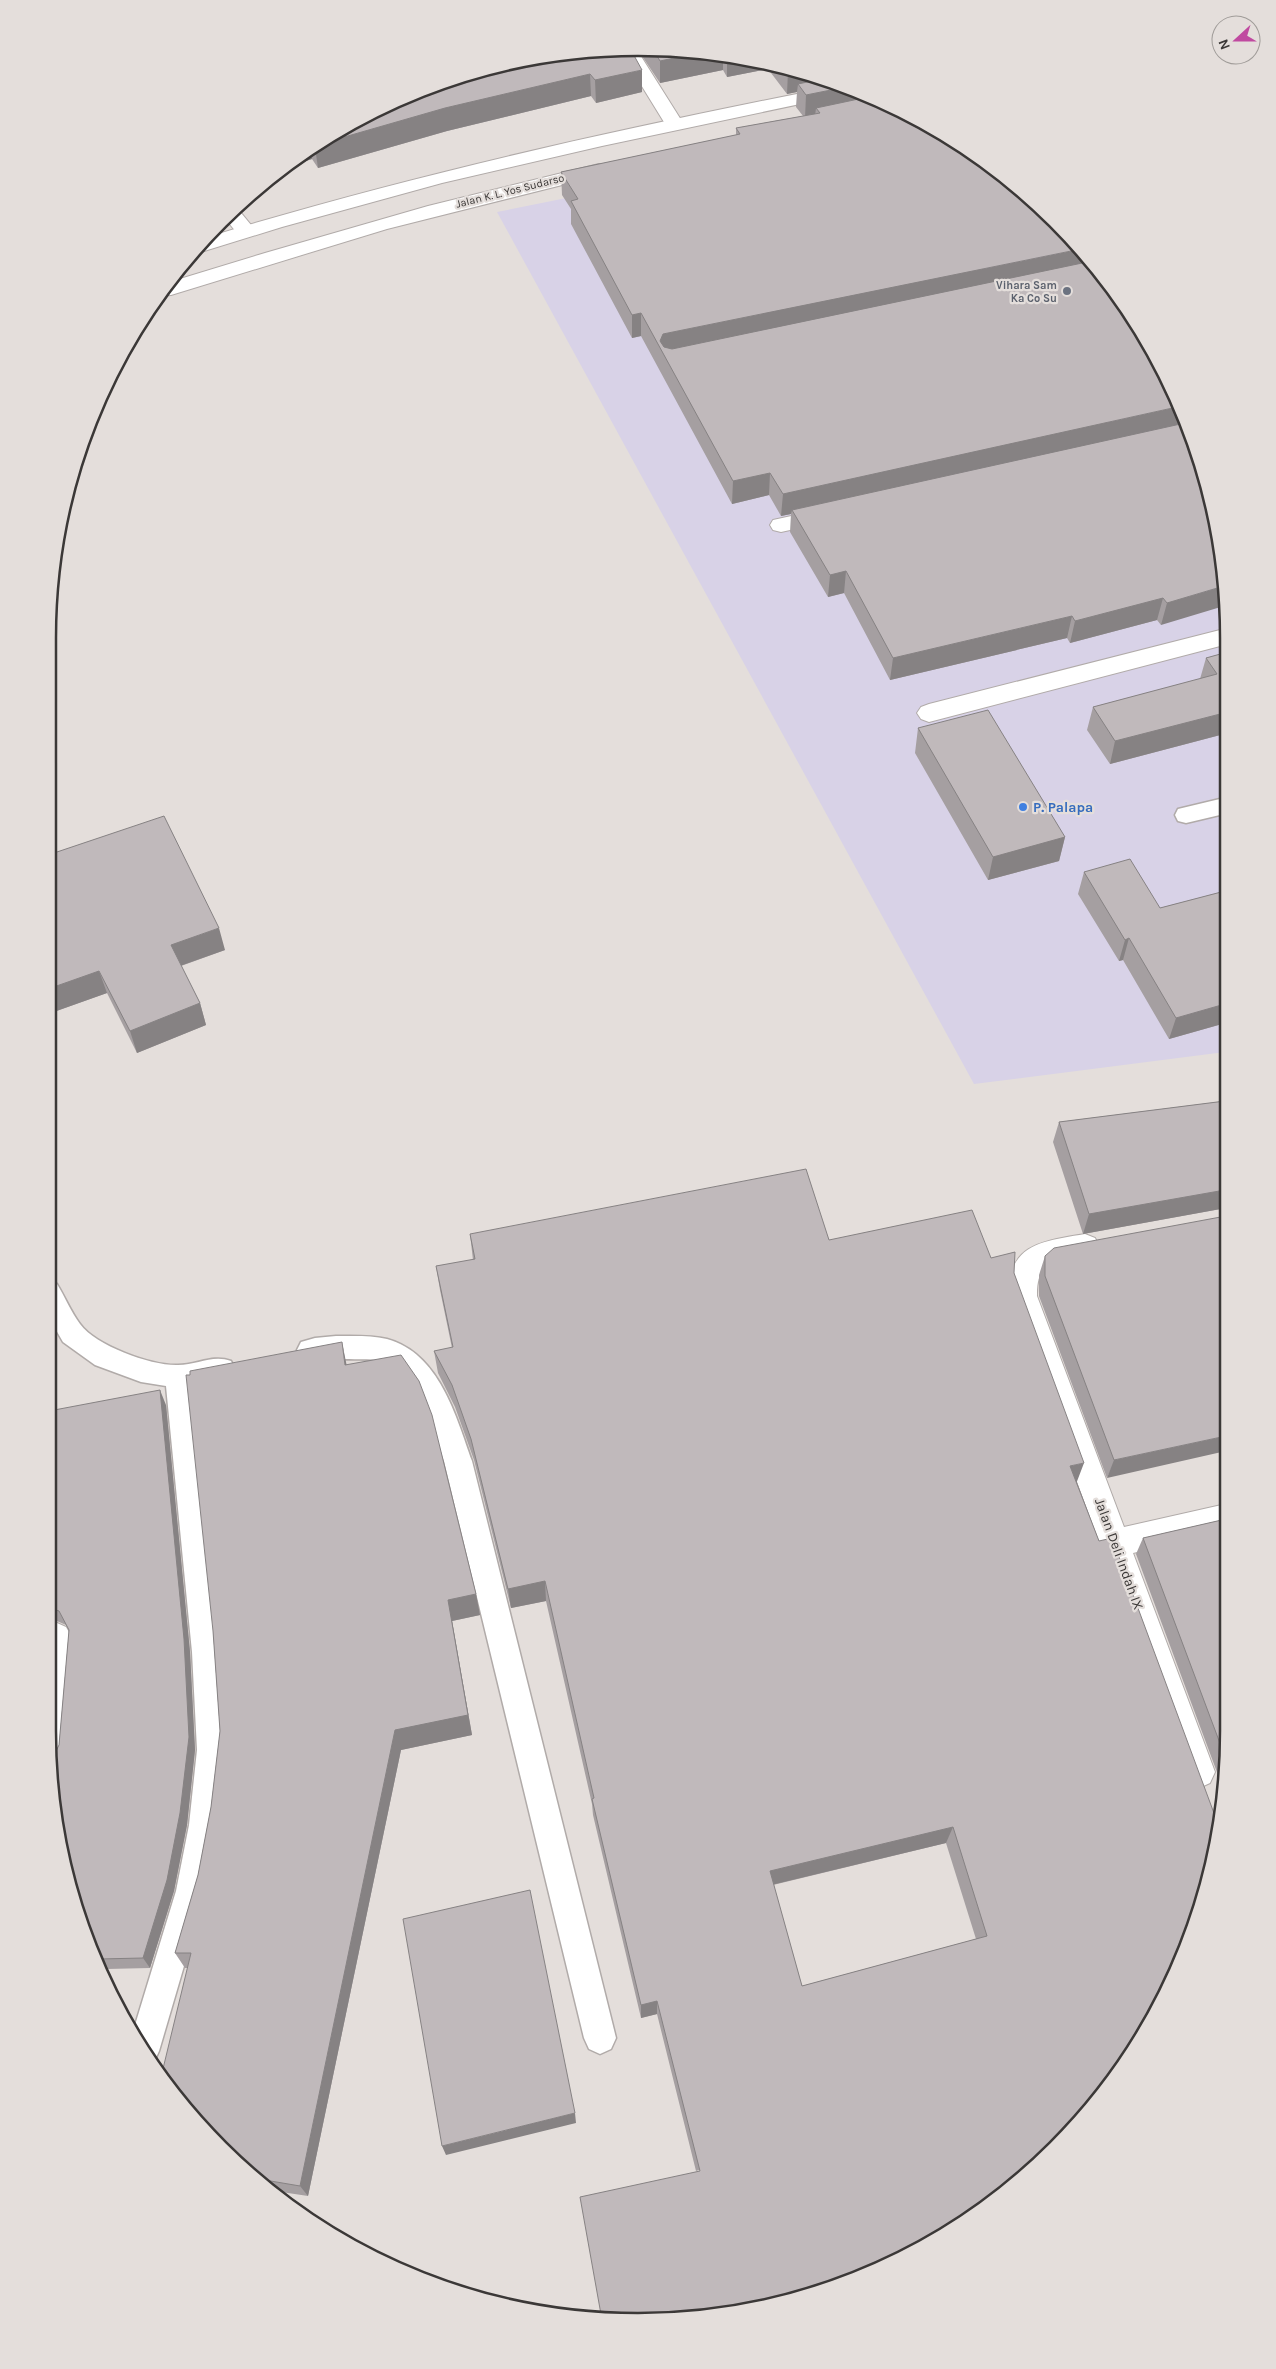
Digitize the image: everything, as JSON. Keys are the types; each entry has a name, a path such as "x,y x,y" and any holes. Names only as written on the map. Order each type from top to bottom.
{"main road":[{"path":"632,56 674,124"},
{"path":"212,242 483,167 674,124 837,92"},
{"name":"Jalan K. L. Yos Sudarso","path":"173,288 258,260 499,192 616,166"},
{"path":"236,218 246,232"},
{"path":"781,525 849,510"},
{"path":"929,714 1220,638"},
{"name":"Jalan Deli Indah IX","path":"1112,1241 1042,1255 1030,1260 1023,1273 1021,1283 1023,1296 1208,1798"},
{"path":"1115,1543 1220,1519"},
{"path":"56,1638 59,1643 56,1681"}],"lane":[{"path":"1186,815 1220,807"},
{"path":"56,1306 72,1334 104,1357 140,1370 178,1377 250,1364"},
{"path":"286,1356 322,1348 373,1348 393,1352 412,1366 428,1388 445,1422 458,1461 600,2038"},
{"path":"146,2041 191,1891 204,1825 212,1750 206,1652 178,1377"}],"shaded area":[{"name":"P. Palapa","path":"917,128 961,154 992,176 1042,220 1211,539 1219,600 1220,638 1220,1053 974,1084 497,212"}],"building":[{"path":"634,56 642,70 595,80 590,74 445,108 340,138 381,116 451,87 525,67 600,57"},
{"path":"657,57 678,57 660,61"},
{"path":"808,82 832,90 806,95 798,84"},
{"path":"857,99 895,116 929,134 992,176 1022,201 1072,251 663,334 660,341 664,347 672,349 1082,263 1122,315 1142,347 1172,408 783,494 770,473 733,481 641,313 632,315 571,201 578,199 561,172 740,134 736,128 820,113 816,108"},
{"path":"1179,424 1200,487 1209,525 1218,588 1167,603 1163,598 1075,621 1072,616 893,658 846,571 830,575 792,510"},
{"path":"1220,654 1220,714 1115,741 1093,707 1217,674 1206,658"},
{"path":"988,710 1065,837 993,857 918,728"},
{"path":"164,816 219,928 171,945 200,1003 130,1031 99,971 56,986 56,852"},
{"path":"1130,859 1160,908 1220,892 1220,1005 1176,1018 1129,938 1125,940 1084,872"},
{"path":"1220,1102 1220,1191 1089,1214 1059,1122"},
{"path":"806,1169 829,1240 972,1210 991,1258 1015,1252 1014,1273 1084,1463 1070,1466 1099,1541 1112,1538 1214,1813 1200,1882 1175,1954 1142,2022 1100,2085 1049,2142 992,2193 929,2235 895,2253 825,2282 751,2302 714,2308 676,2312 601,2312 580,2197 700,2171 657,2001 641,2005 592,1799 594,1798 545,1581 508,1589 471,1439 452,1385 434,1351 453,1347 436,1266 475,1259 470,1234","holes":["953,1827 987,1936 802,1986 770,1871"]},
{"path":"1220,1217 1220,1437 1114,1460 1045,1276 1045,1256 1054,1248"},
{"path":"342,1342 345,1365 401,1355 419,1381 432,1415 476,1594 448,1600 468,1715 395,1730 300,2186 269,2181 254,2168 201,2115 163,2067 191,1953 175,1953 198,1875 211,1807 220,1731 213,1631 186,1375 190,1375 190,1371"},
{"path":"160,1390 184,1639 189,1737 180,1813 167,1880 143,1958 103,1959 87,1918 76,1882 61,1807 56,1750 59,1745 69,1630 59,1611 56,1610 56,1410"},
{"path":"1220,1520 1220,1743 1143,1538"},
{"path":"530,1890 575,2113 442,2146 403,1919"}],"place":[{"name":"Vihara Sam Ka Co Su","path":"1067,291"},
{"name":"P. Palapa","path":"1023,807"}]}
